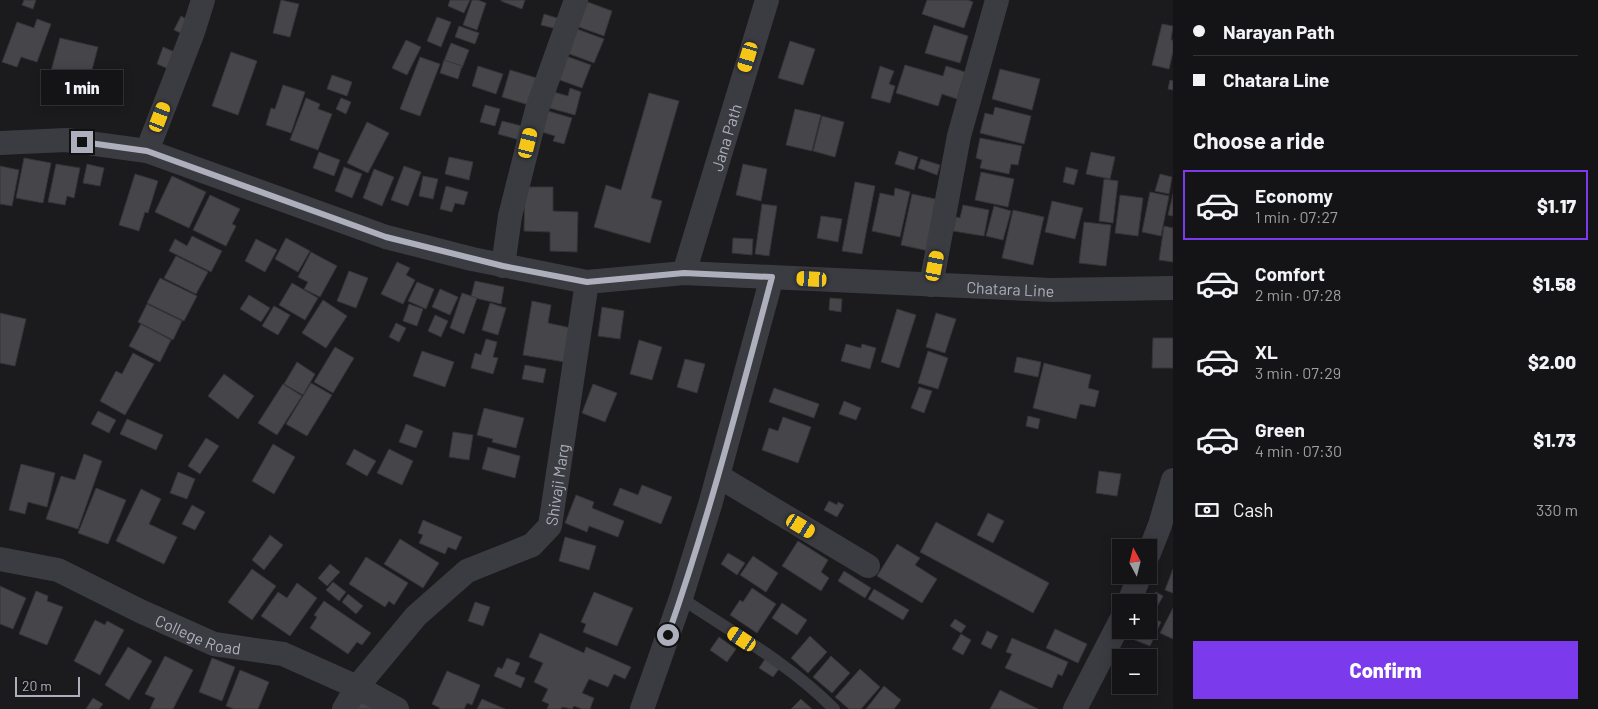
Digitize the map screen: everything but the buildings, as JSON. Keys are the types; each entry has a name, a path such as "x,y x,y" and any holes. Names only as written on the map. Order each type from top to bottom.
{"street":[{"path":"147,151 193,32 203,0"},
{"path":"503,266 510,216 537,109 576,0"},
{"name":"Jana Path","path":"684,273 767,0"},
{"path":"931,285 959,136 997,0"},
{"name":"Chatara Line","path":"0,143 66,140 147,151 386,237 503,266 587,282 684,273 1051,290 1173,288"},
{"path":"642,709 681,598 718,476 772,277"},
{"name":"Shivaji Marg","path":"344,709 357,688 416,616 467,571 532,546 550,526 587,282"},
{"path":"718,476 868,566"},
{"path":"1154,539 1173,480"},
{"name":"College Road","path":"0,559 58,570 140,611 214,644 283,654 357,688 397,709"},
{"path":"1077,708 1112,638"}],"lane":[{"path":"681,598 788,669 817,691 834,709"}],"route":[{"path":"82,142 147,151 386,237 503,266 587,282 684,273 772,277 718,476 668,635"}]}
